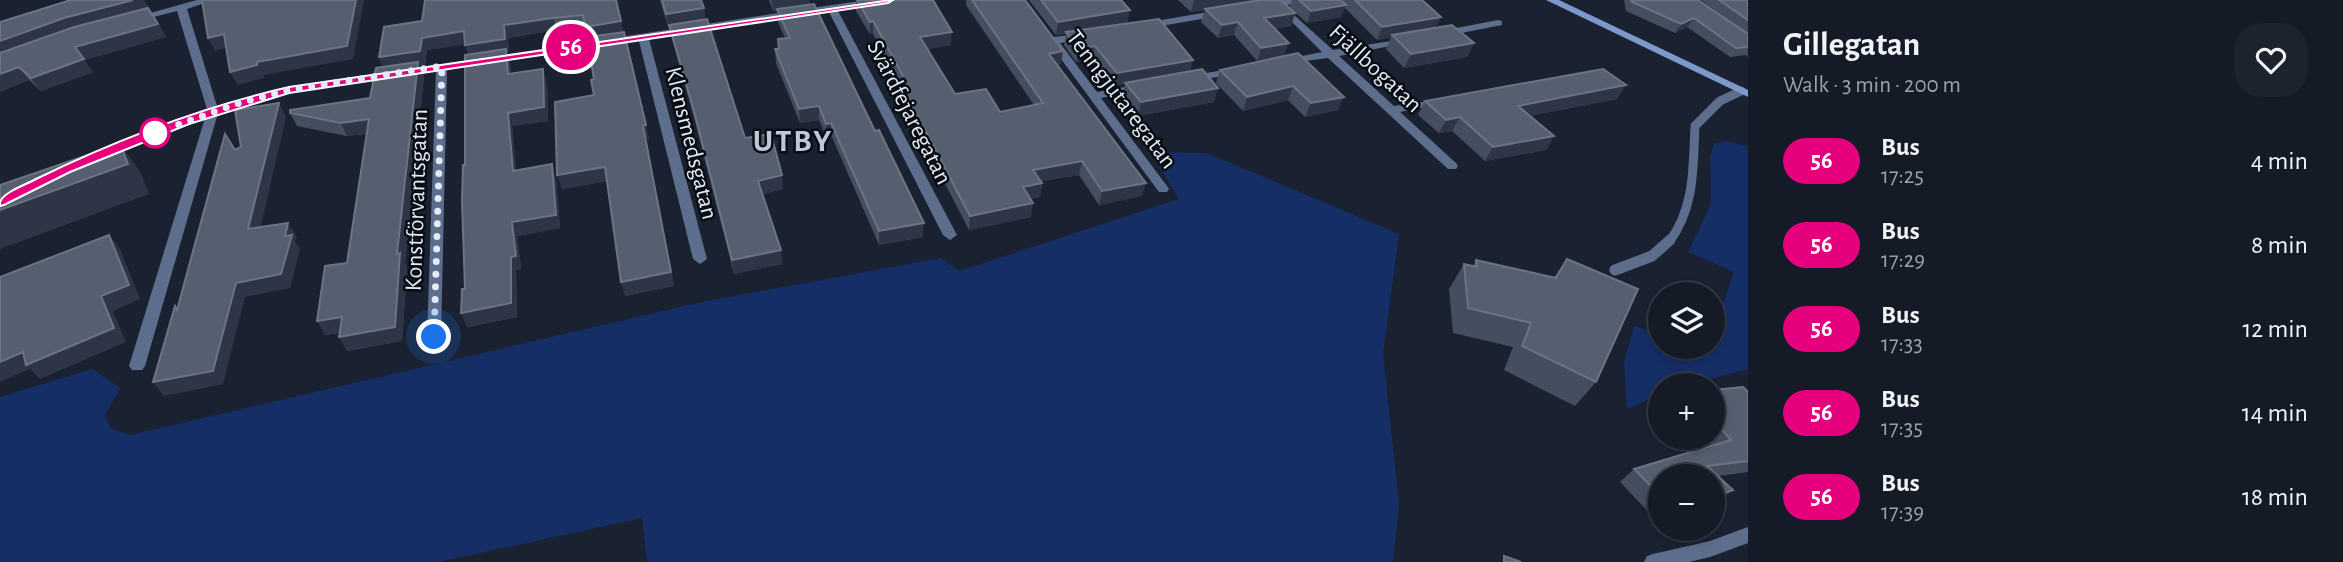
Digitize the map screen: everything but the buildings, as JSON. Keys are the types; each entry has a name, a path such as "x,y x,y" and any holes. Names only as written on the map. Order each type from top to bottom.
{"street":[{"path":"120,23 209,0"},
{"path":"91,159 213,111 289,90 888,0"},
{"path":"1250,9 1274,2 1301,0"},
{"path":"1551,0 1744,93"},
{"name":"Fjällbogatan","path":"1274,2 1452,166"},
{"path":"137,366 213,111 181,6"},
{"name":"Svärdfejaregatan","path":"832,8 950,235"},
{"path":"1132,28 1237,11"},
{"path":"1433,35 1498,23"},
{"name":"Tenngjutaregatan","path":"1044,30 1163,189"},
{"path":"1054,41 1093,35"},
{"name":"Klensmedsgatan","path":"643,37 700,259"},
{"path":"1278,63 1420,37"},
{"name":"Konstförvantsgatan","path":"434,337 442,66"},
{"path":"1173,82 1251,68"},
{"path":"1094,96 1160,84"},
{"path":"1391,110 1458,97"},
{"path":"1653,562 1715,555 1748,535"}],"lane":[{"path":"1615,270 1651,256 1667,243 1683,221 1693,192 1695,125 1720,101 1744,93"}],"shaded area":[{"path":"1726,141 1748,146 1748,369 1725,375 1648,373 1648,400 1627,409 1624,362 1634,326 1648,330 1648,359 1725,359 1725,298 1734,272 1688,252 1711,204 1710,156 1714,144"},
{"path":"1150,152 1207,153 1399,234 1383,353 1399,505 1393,562 647,562 642,518 438,562 0,562 0,397 92,369 120,388 105,415 110,428 130,435 702,302 941,258 959,271 1179,199"}],"bus line":[{"name":"56","path":"0,202 66,169 185,121 289,90 888,0"}],"district":[{"name":"UTBY","path":"793,140"}],"route":[{"path":"155,133 233,105 289,90 442,66 434,337"}]}
